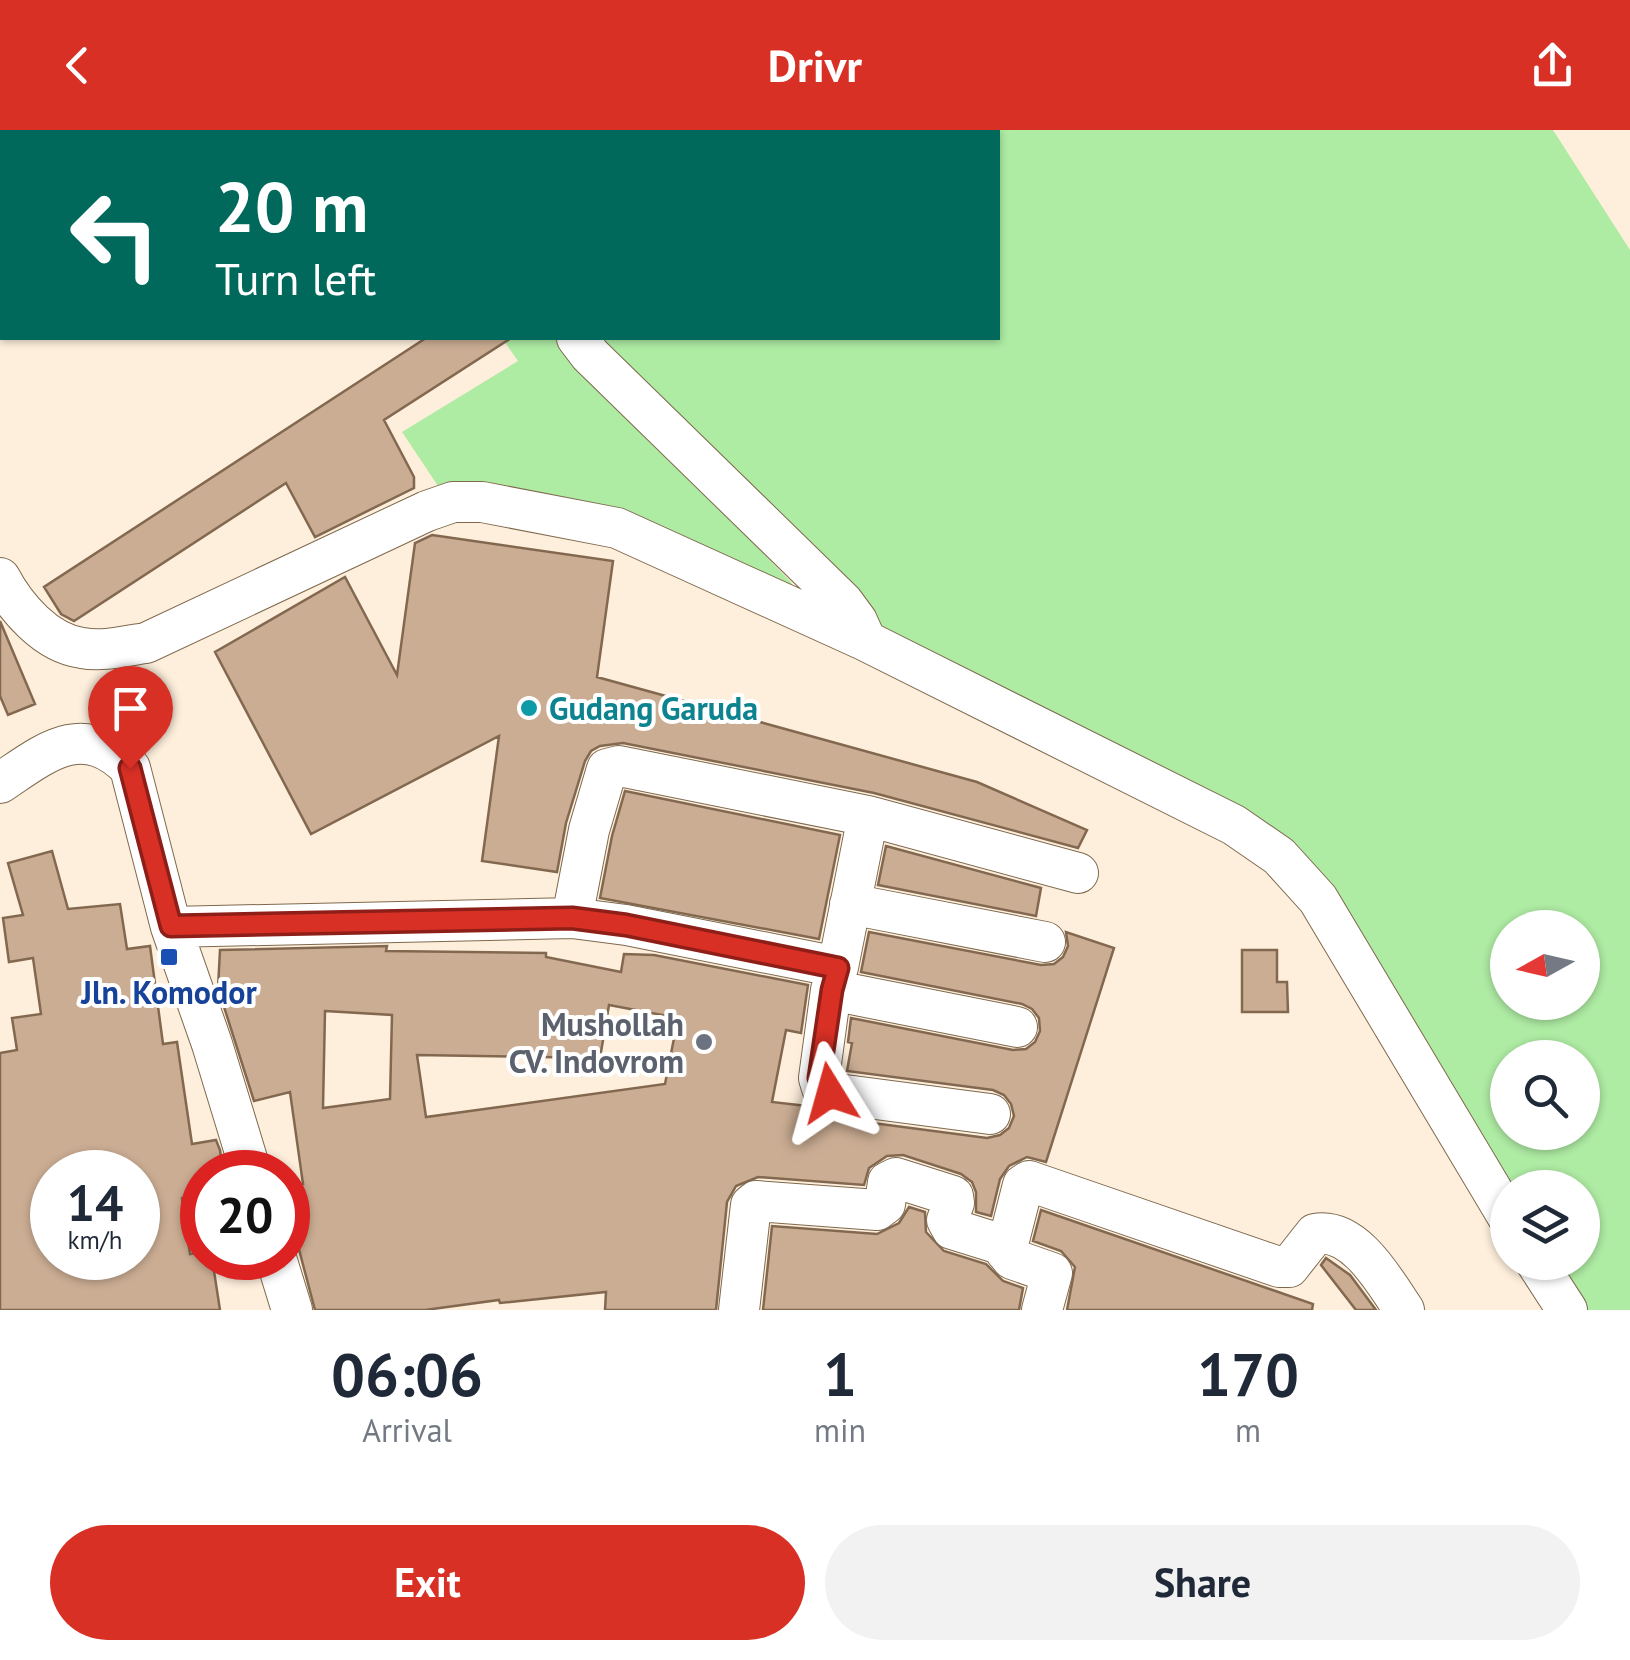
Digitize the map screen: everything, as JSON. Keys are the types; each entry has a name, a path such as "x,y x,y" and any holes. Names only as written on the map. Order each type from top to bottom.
{"street":[{"path":"579,340 842,602 857,620 866,642"},
{"path":"0,578 25,616 69,645 111,648 146,643 453,502 482,502 617,528 866,642 1234,824 1280,856 1318,899 1490,1187"},
{"path":"0,782 53,748 75,742 91,744 119,757 130,768 171,926 244,1150"},
{"path":"572,918 589,830 612,766 868,816 1078,873"},
{"path":"868,816 835,979 819,1078 822,1088 830,1093 990,1114"},
{"path":"850,904 1044,942"},
{"path":"171,926 572,918 626,925 1016,1027"},
{"path":"738,1310 748,1212 756,1201 877,1210 885,1204 888,1182 896,1178 952,1196 949,1226 1000,1244 1047,1292"},
{"path":"1006,1252 1023,1185 1029,1181 1279,1268 1289,1266 1315,1234 1337,1235 1376,1268 1404,1310"},
{"path":"283,1280 292,1310"},
{"path":"1547,1280 1566,1310"}],"green space":[{"path":"1000,130 1553,130 1630,250 1630,1310 1586,1310 1567,1280 1600,1280 1600,1170 1498,1170 1342,907 891,633 849,603 594,340 1000,340"},
{"path":"503,340 556,340 791,582 794,590 626,523 488,483 465,481 438,486 402,432 518,361"}],"building":[{"path":"423,340 508,340 384,420 414,477 414,488 315,537 286,483 74,621 61,614 44,587"},
{"path":"432,535 613,561 597,677 977,782 1087,830 1078,848 874,793 623,743 600,746 585,761 566,823 557,872 482,861 499,736 311,834 215,652 345,577 397,675 415,543"},
{"path":"0,621 35,704 8,715 0,696"},
{"path":"625,791 840,835 819,939 600,898"},
{"path":"886,846 1041,888 1036,916 878,885"},
{"path":"52,851 68,909 120,904 127,949 150,946 163,1044 177,1042 192,1144 216,1140 220,1150 180,1150 180,1280 215,1280 220,1310 0,1310 0,1053 17,1050 12,1018 41,1014 33,958 9,962 3,918 23,915 8,863"},
{"path":"869,932 1041,965 1054,964 1063,957 1068,946 1066,932 1114,948 1046,1162 1027,1157 1009,1166 1000,1179 991,1216 976,1212 976,1192 972,1182 961,1174 903,1155 887,1156 869,1168 864,1185 758,1177 736,1186 727,1202 716,1310 605,1310 606,1292 425,1310 315,1310 307,1280 310,1150 298,1150 290,1092 254,1101 218,988 220,950 387,946 386,951 546,953 546,957 621,972 624,954 654,955 808,985 801,1033 786,1030 772,1102 807,1106 827,1117 987,1138 1009,1128 1014,1116 1004,1095 993,1090 847,1071 851,1018 1013,1050 1026,1049 1040,1031 1039,1018 1022,1004 861,972","holes":["609,1005 678,1018 665,1084 426,1117 417,1055 600,1058","325,1011 392,1015 390,1099 323,1108"]},
{"path":"1242,950 1277,950 1277,982 1287,982 1288,1012 1242,1012"},
{"path":"909,1207 925,1212 926,1232 944,1251 986,1264 1003,1281 1023,1288 1019,1310 763,1310 772,1226 877,1234 899,1223"},
{"path":"1041,1210 1313,1304 1312,1310 1067,1310 1075,1267 1061,1251 1033,1241"},
{"path":"1326,1258 1350,1275 1376,1310 1356,1310 1321,1265"}],"place":[{"name":"Gudang Garuda","path":"529,708"},
{"name":"Jln. Komodor","path":"169,957"},
{"name":"Mushollah CV. Indovrom","path":"704,1042"}],"route":[{"path":"130,768 171,926 572,918 626,925 838,968 819,1078 822,1088 830,1093"}]}
